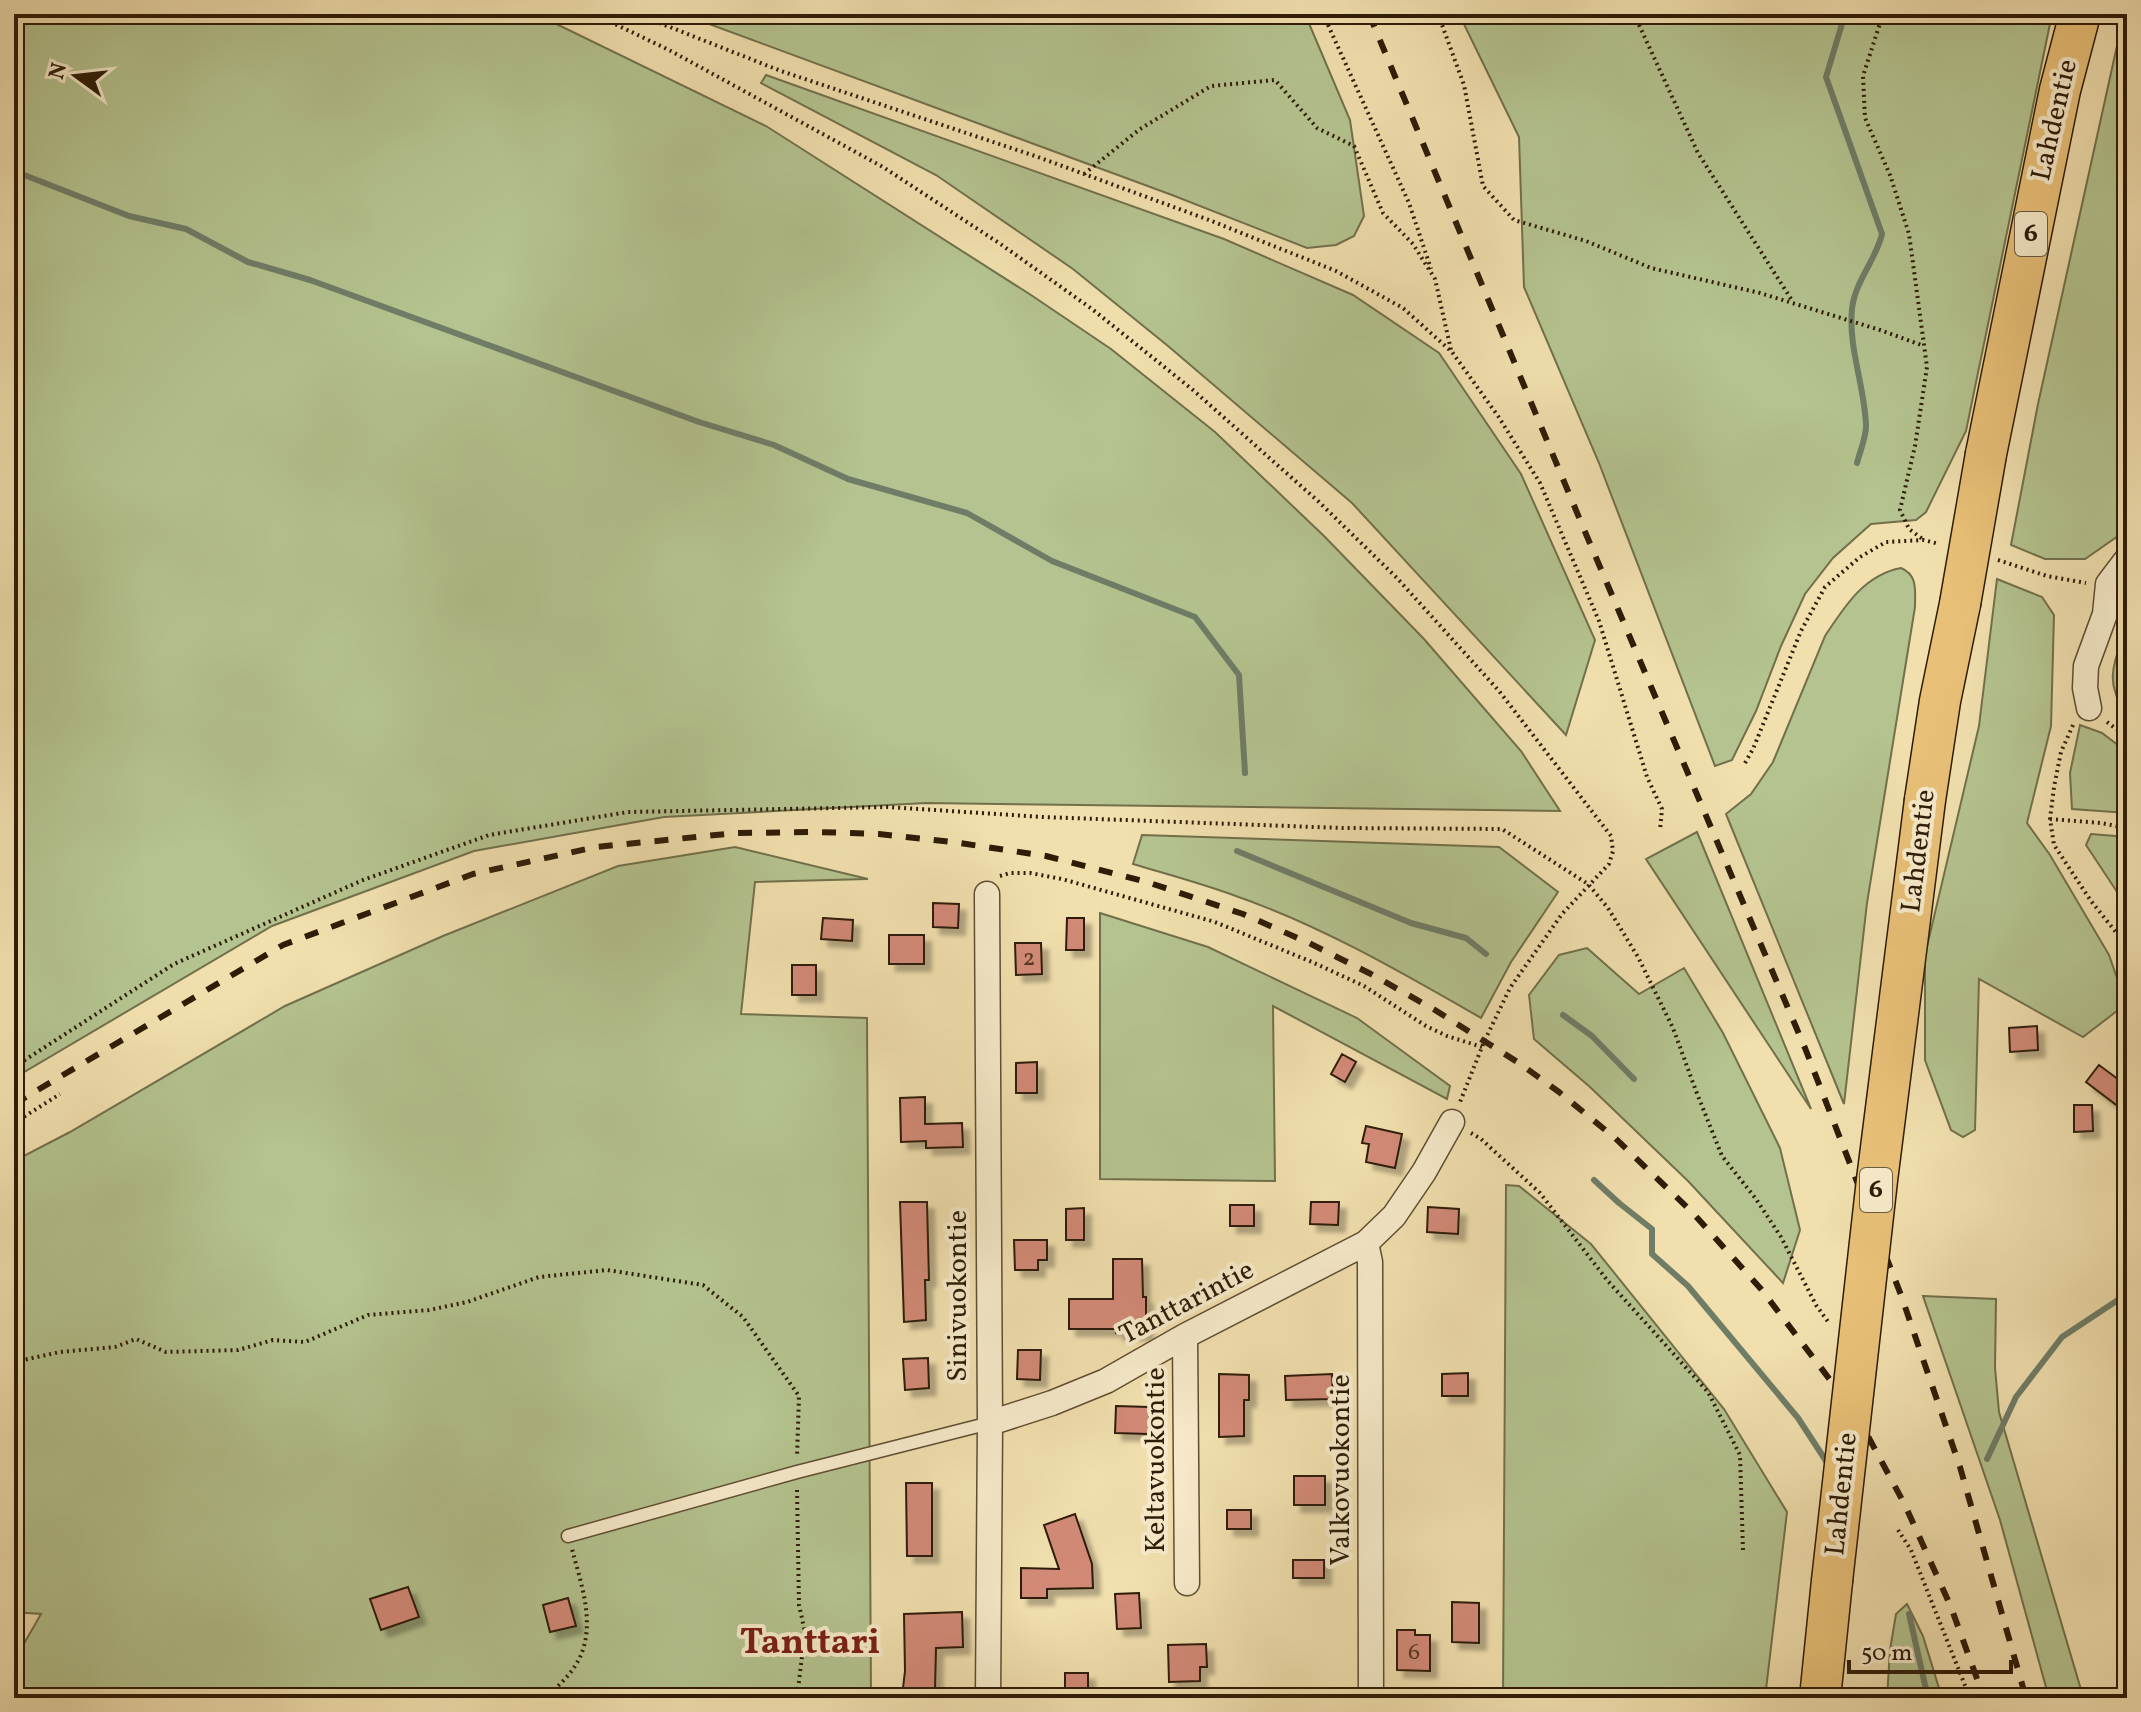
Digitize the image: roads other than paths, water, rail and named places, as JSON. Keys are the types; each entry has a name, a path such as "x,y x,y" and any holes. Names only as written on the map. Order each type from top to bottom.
{"highway":[{"name":"Lahdentie","path":"1820,1698 1877,1180 1940,701 1986,454 2060,90 2080,14"}],"street":[{"path":"2089,708 2085,688 2086,666 2105,614 2108,584 2127,559"},
{"name":"Sinivuokontie","path":"987,894 988,1698"},
{"name":"Tanttarintie","path":"990,1423 1106,1381 1185,1336 1366,1243 1394,1216 1424,1172 1452,1122"},
{"name":"Valkovuokontie","path":"1366,1243 1370,1262 1371,1698"},
{"name":"Keltavuokontie","path":"1185,1336 1187,1583"}],"lane":[{"path":"2060,90 2069,14"},
{"name":"Tanttarintie","path":"568,1536 797,1472 990,1423"}],"waterway":[{"path":"1845,14 1826,77 1882,234 1857,289 1852,309 1852,338 1866,426 1857,463"},
{"path":"14,171 129,216 186,229 248,262 310,280 699,422 774,445 848,479 967,513 1052,561 1195,617 1239,675 1245,773"},
{"path":"1237,851 1411,923 1466,938 1486,954"},
{"path":"1563,1015 1592,1036 1634,1079"},
{"path":"1594,1180 1652,1229 1652,1254 1688,1286 1798,1418 1828,1464"},
{"path":"1987,1459 2016,1397 2062,1337 2127,1294"},
{"path":"1909,1614 1928,1698"}],"railway":[{"path":"1369,14 1805,1048 1901,1295 1960,1467 2026,1698"},
{"path":"14,1104 283,945 473,874 596,847 736,833 879,834 1046,856 1147,882 1243,914 1309,943 1435,1010 1559,1092 1615,1138 1692,1212 1761,1289 1856,1414 1905,1505 1951,1607 1984,1698"}],"district":[{"name":"Tanttari","path":"810,1644"}]}
